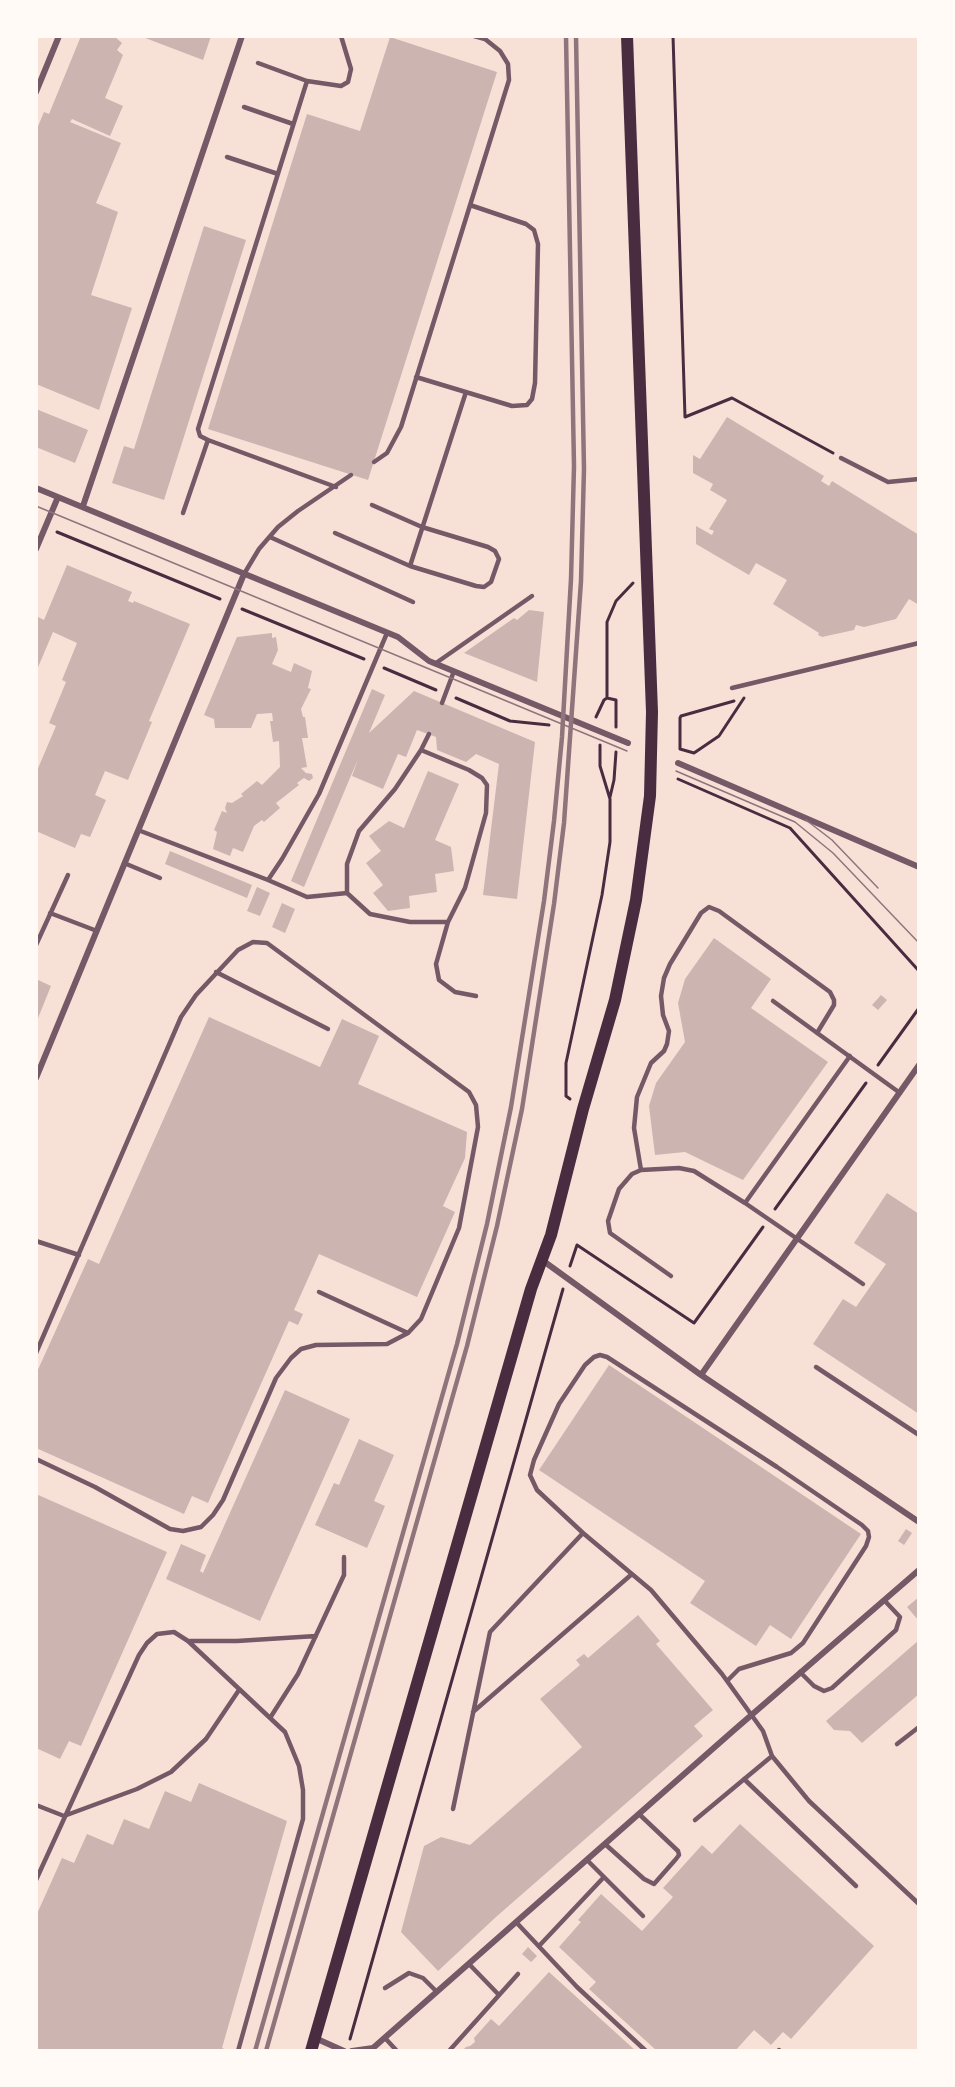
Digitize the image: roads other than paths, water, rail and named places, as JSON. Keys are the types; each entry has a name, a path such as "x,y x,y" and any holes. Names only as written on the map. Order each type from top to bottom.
{"main road":[{"path":"310,2051 531,1289 551,1235 583,1109 615,1000 631,922 650,796 651,712 627,36"}],"street":[{"path":"36,92 59,36"},
{"path":"83,506 242,36"},
{"path":"36,488 398,637 429,661 624,742"},
{"path":"36,549 58,498"},
{"path":"36,1078 244,573"},
{"path":"678,763 919,867"},
{"path":"701,1375 919,1065"},
{"path":"542,1260 701,1375 919,1522"},
{"path":"353,2051 373,2048 919,1570"},
{"path":"315,2038 344,2051"}],"lane":[{"path":"258,63 307,81 341,86 348,82 351,69 341,36"},
{"path":"374,462 387,453 401,427 508,80 507,64 500,51 485,39 474,36"},
{"path":"307,81 198,429 200,436 208,440 336,486"},
{"path":"244,107 293,124"},
{"path":"227,157 278,174"},
{"path":"416,377 512,406 527,405 532,399 536,361 538,244 534,230 526,224 470,205"},
{"path":"410,566 466,392"},
{"path":"183,513 208,440"},
{"path":"841,458 888,482 919,479"},
{"path":"244,573 259,549 298,511 351,475"},
{"path":"335,533 410,566 484,587 491,582 499,559 495,551 422,527 372,505"},
{"path":"270,537 413,602"},
{"path":"436,663 532,596"},
{"path":"268,880 319,794 387,633"},
{"path":"732,688 919,643"},
{"path":"442,703 454,671"},
{"path":"429,734 422,750 395,789 359,831 347,864 347,893 370,914 410,922 448,922"},
{"path":"422,750 469,770 482,778 487,785 486,813 468,878 448,922 436,964 439,980 455,992 476,996"},
{"path":"138,830 308,897 347,893"},
{"path":"124,863 160,878"},
{"path":"36,945 68,875"},
{"path":"641,1170 634,1128 637,1097 651,1062 667,1044 669,1031 663,1015 661,996 664,978 701,913 709,908 719,912 830,992 834,1005 817,1033"},
{"path":"50,913 97,931"},
{"path":"36,1353 181,1017 196,995 238,950 253,942 267,943 470,1092 476,1106 478,1127 459,1228 421,1318 408,1333 387,1344 316,1345 301,1349 291,1358 276,1378 223,1500 201,1527 183,1531 170,1529 95,1487 36,1459"},
{"path":"216,972 328,1029"},
{"path":"772,1001 900,1092"},
{"path":"745,1203 850,1056"},
{"path":"671,1276 610,1233 608,1221 619,1190 632,1174 641,1170 679,1168 694,1171 863,1284"},
{"path":"36,1241 79,1255"},
{"path":"319,1292 408,1333"},
{"path":"727,1681 739,1669 791,1653 803,1643 866,1546 868,1531 777,1467 607,1357 600,1355 594,1357 585,1365 559,1404 534,1460 530,1475 537,1490 583,1533 651,1590 727,1681 763,1731 771,1756 809,1801 919,1904"},
{"path":"816,1367 919,1436"},
{"path":"453,1809 490,1632 583,1533"},
{"path":"270,1718 298,1674 316,1636 344,1575 344,1557"},
{"path":"473,1712 632,1574"},
{"path":"800,1672 814,1686 824,1690 832,1688 899,1625 900,1617 884,1600"},
{"path":"36,1880 139,1655 157,1634 174,1632 188,1641 285,1732 299,1766 303,1790 303,1819 238,2051"},
{"path":"188,1641 237,1641 316,1636"},
{"path":"36,1805 64,1816 137,1789 171,1772 206,1739 239,1690"},
{"path":"897,1744 919,1727"},
{"path":"695,1820 771,1756"},
{"path":"744,1779 856,1887"},
{"path":"605,1844 650,1884 654,1884 676,1859 678,1851 639,1814"},
{"path":"587,1860 643,1916"},
{"path":"539,1946 604,1877"},
{"path":"516,1922 577,1987 646,2051"},
{"path":"469,1964 499,1995"},
{"path":"385,1988 409,1973 423,1978 437,1992"},
{"path":"449,2051 518,1974"},
{"path":"384,2038 397,2051"}],"tram line":[{"path":"36,506 627,751"},
{"path":"676,771 795,822 833,853 919,943"},
{"path":"806,820 832,840 878,888"}],"railway":[{"path":"255,2051 457,1344 487,1224 511,1107 544,901 562,737 571,579 574,466 566,36"},
{"path":"266,2051 467,1346 497,1226 522,1109 554,904 564,823 581,581 584,469 576,36"}]}
